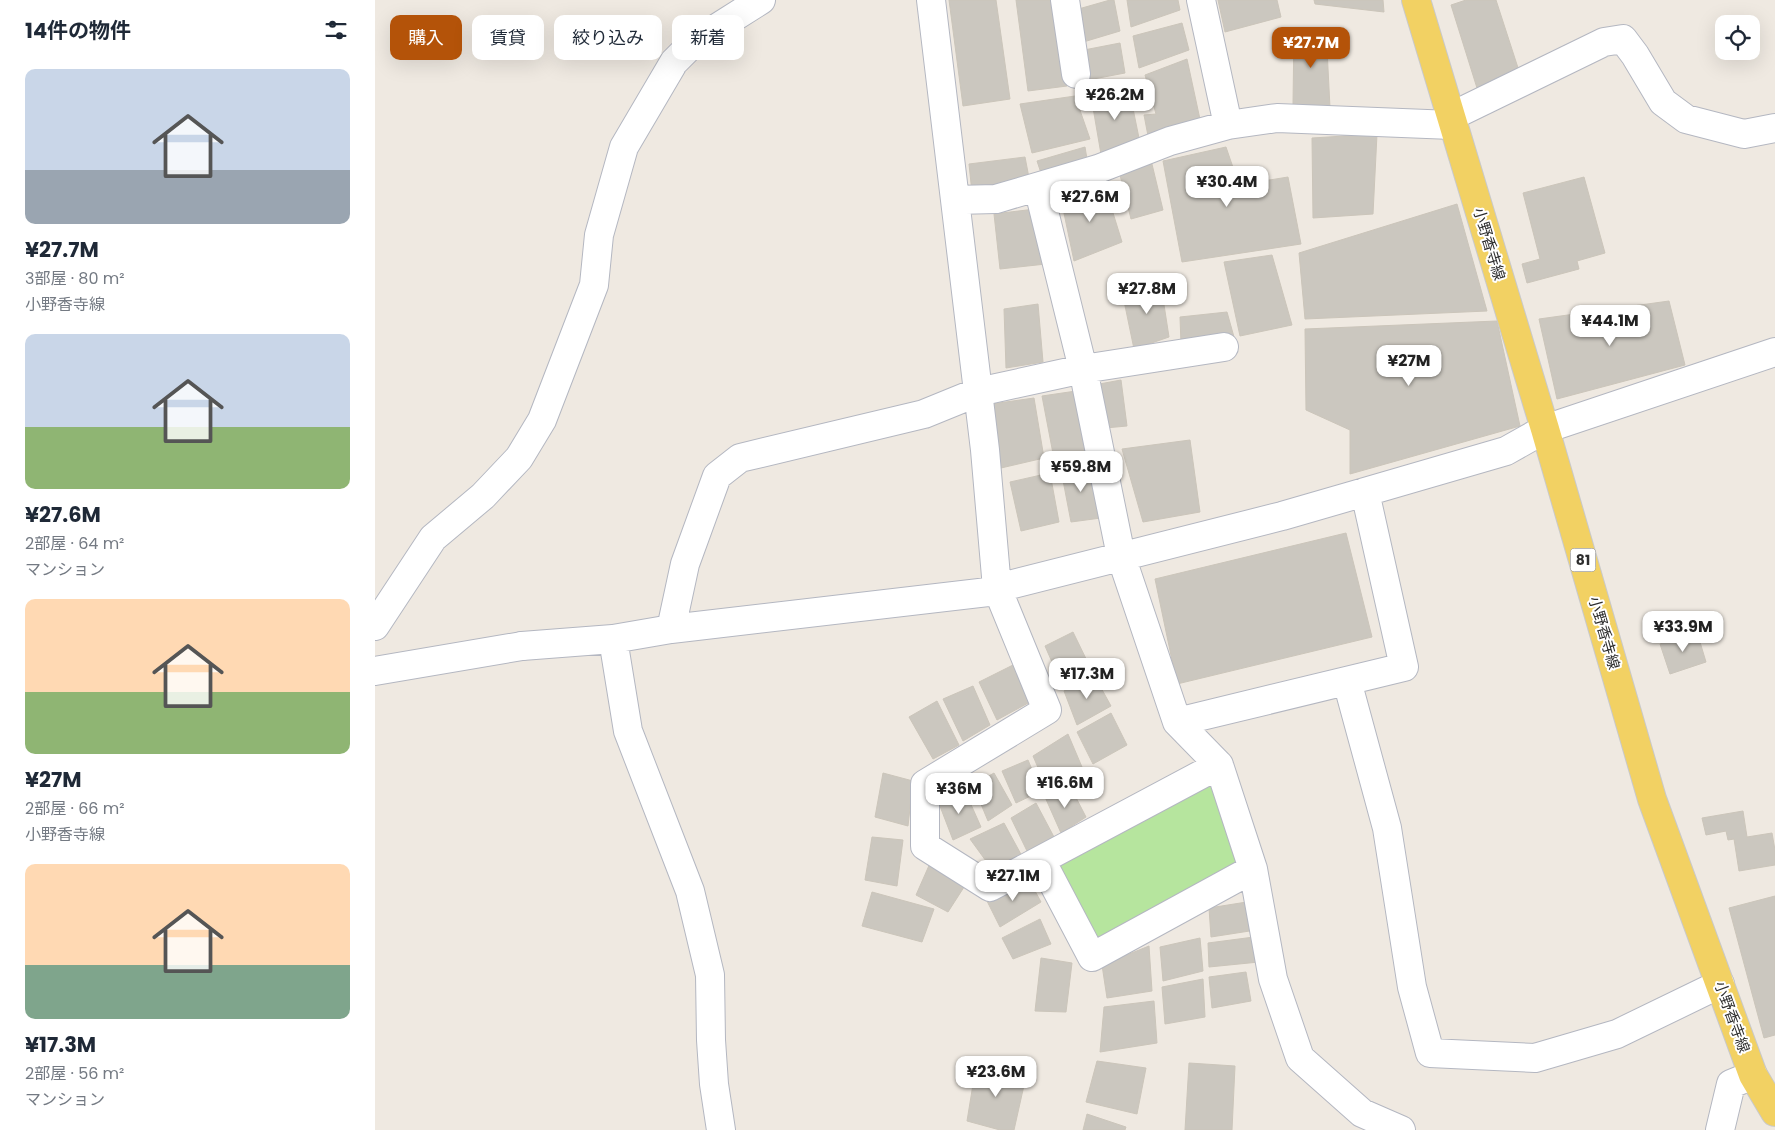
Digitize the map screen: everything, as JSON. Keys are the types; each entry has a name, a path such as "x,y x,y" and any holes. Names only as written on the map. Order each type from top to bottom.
{"main road":[{"name":"小野香寺線","path":"1415,0 1545,429 1652,799 1753,1075 1775,1112"}],"street":[{"path":"375,626 433,538 483,496 519,458 542,420 594,285 599,235 624,148 674,62 693,44 761,0"},
{"path":"931,0 985,450 997,588 1047,710 925,784 925,846 990,887 1219,765"},
{"path":"1065,0 1077,74"},
{"path":"1201,0 1228,124"},
{"path":"955,200 995,199 1098,169 1170,141 1228,124 1277,118 1451,121 1604,42 1623,39 1635,55 1663,102 1686,119 1744,134 1775,128"},
{"path":"1038,187 1083,369 1121,556 1177,722 1219,765 1253,869 1273,979 1300,1058 1362,1113 1401,1130"},
{"path":"671,629 685,564 717,476 740,458 924,414 978,392 1083,369 1224,347"},
{"path":"375,671 522,646 613,639 671,629 988,592 997,588 1282,516 1506,451 1545,429 1775,352"},
{"path":"1177,722 1404,667 1365,492"},
{"path":"613,639 628,731 689,892 710,975 714,1084 721,1130"},
{"path":"1347,681 1387,828 1412,986 1430,1053 1535,1058 1617,1034 1719,984"},
{"path":"1041,860 1093,957 1253,869"},
{"path":"1720,1130 1731,1084 1753,1075"}],"green space":[{"path":"1209,782 1242,863 1095,947 1058,863"}],"building":[{"path":"949,0 996,0 1010,99 963,106"},
{"path":"1016,0 1053,0 1067,86 1028,91"},
{"path":"1114,0 1120,31 1080,43 1075,10"},
{"path":"1127,0 1178,0 1180,10 1131,27"},
{"path":"1218,0 1277,0 1281,17 1225,32"},
{"path":"1314,0 1383,0 1384,12 1315,4"},
{"path":"1466,0 1496,0 1520,74 1477,88 1451,5"},
{"path":"1182,23 1189,50 1139,68 1133,36"},
{"path":"1326,29 1330,108 1293,104 1294,31"},
{"path":"1120,43 1125,73 1088,80 1084,50"},
{"path":"1187,59 1201,124 1149,141 1144,115 1156,114 1145,75"},
{"path":"1128,84 1140,143 1102,160 1091,96"},
{"path":"1075,96 1090,139 1032,153 1020,104"},
{"path":"1377,134 1373,214 1313,218 1312,138"},
{"path":"1085,147 1088,165 1042,176 1037,161"},
{"path":"1226,147 1239,185 1288,177 1301,244 1182,262 1163,161"},
{"path":"1025,157 1030,183 972,193 969,164"},
{"path":"1151,160 1163,210 1131,219 1120,175"},
{"path":"1584,177 1605,253 1577,261 1579,269 1527,283 1522,264 1540,259 1523,193"},
{"path":"1105,187 1122,242 1074,261 1061,199"},
{"path":"1457,204 1487,311 1305,319 1299,253"},
{"path":"1035,209 1046,264 1000,269 994,214"},
{"path":"1272,255 1292,325 1240,336 1224,262"},
{"path":"1160,279 1169,337 1134,349 1123,296"},
{"path":"1669,301 1685,365 1557,399 1539,319"},
{"path":"1038,304 1043,362 1006,368 1004,309"},
{"path":"1227,312 1234,337 1181,344 1180,317"},
{"path":"1497,321 1520,426 1350,474 1350,430 1306,410 1305,329"},
{"path":"1121,380 1127,426 1105,428 1094,385"},
{"path":"1076,391 1089,451 1055,464 1042,396"},
{"path":"1034,398 1044,458 1001,468 992,404"},
{"path":"1190,440 1200,512 1143,522 1122,449"},
{"path":"1090,461 1101,518 1071,522 1061,470"},
{"path":"1050,473 1059,522 1021,531 1010,482"},
{"path":"1346,533 1372,637 1177,684 1155,579"},
{"path":"1073,632 1091,669 1062,685 1045,646"},
{"path":"1697,632 1706,662 1670,674 1660,644"},
{"path":"1013,665 1030,702 997,720 979,682"},
{"path":"1094,675 1111,706 1077,725 1064,691"},
{"path":"973,686 990,725 963,741 943,699"},
{"path":"937,701 959,745 933,759 909,717"},
{"path":"1111,713 1127,745 1093,764 1077,732"},
{"path":"1068,734 1082,767 1046,786 1033,756"},
{"path":"1028,760 1041,791 1016,803 1002,771"},
{"path":"883,773 913,781 908,826 875,817"},
{"path":"994,773 1012,805 988,821 973,785"},
{"path":"1070,786 1086,817 1061,833 1045,797"},
{"path":"965,791 981,827 953,840 938,801"},
{"path":"1036,803 1054,837 1027,851 1011,818"},
{"path":"1743,811 1747,837 1772,833 1775,865 1739,871 1734,839 1728,840 1726,831 1706,835 1702,818"},
{"path":"1004,823 1023,858 994,872 970,839"},
{"path":"872,837 903,840 897,886 865,880"},
{"path":"931,861 966,884 948,912 916,895"},
{"path":"1028,878 1041,902 1000,927 986,899"},
{"path":"872,892 934,909 922,942 862,926"},
{"path":"1775,896 1775,1035 1764,1038 1729,908"},
{"path":"1253,901 1256,930 1211,937 1209,908"},
{"path":"1040,919 1051,944 1013,959 1002,938"},
{"path":"1254,937 1259,962 1209,967 1208,943"},
{"path":"1200,938 1203,971 1163,981 1160,947"},
{"path":"1149,946 1152,991 1107,998 1102,965"},
{"path":"1041,958 1072,963 1066,1012 1035,1011"},
{"path":"1246,972 1251,1001 1212,1008 1209,977"},
{"path":"1203,979 1205,1017 1165,1024 1162,987"},
{"path":"1154,1001 1157,1043 1100,1052 1104,1007"},
{"path":"1097,1061 1146,1068 1137,1114 1086,1102"},
{"path":"1189,1063 1235,1066 1232,1130 1185,1130"},
{"path":"976,1066 1027,1072 1014,1130 1000,1130 967,1121"},
{"path":"1087,1114 1126,1127 1125,1130 1083,1130"}]}
